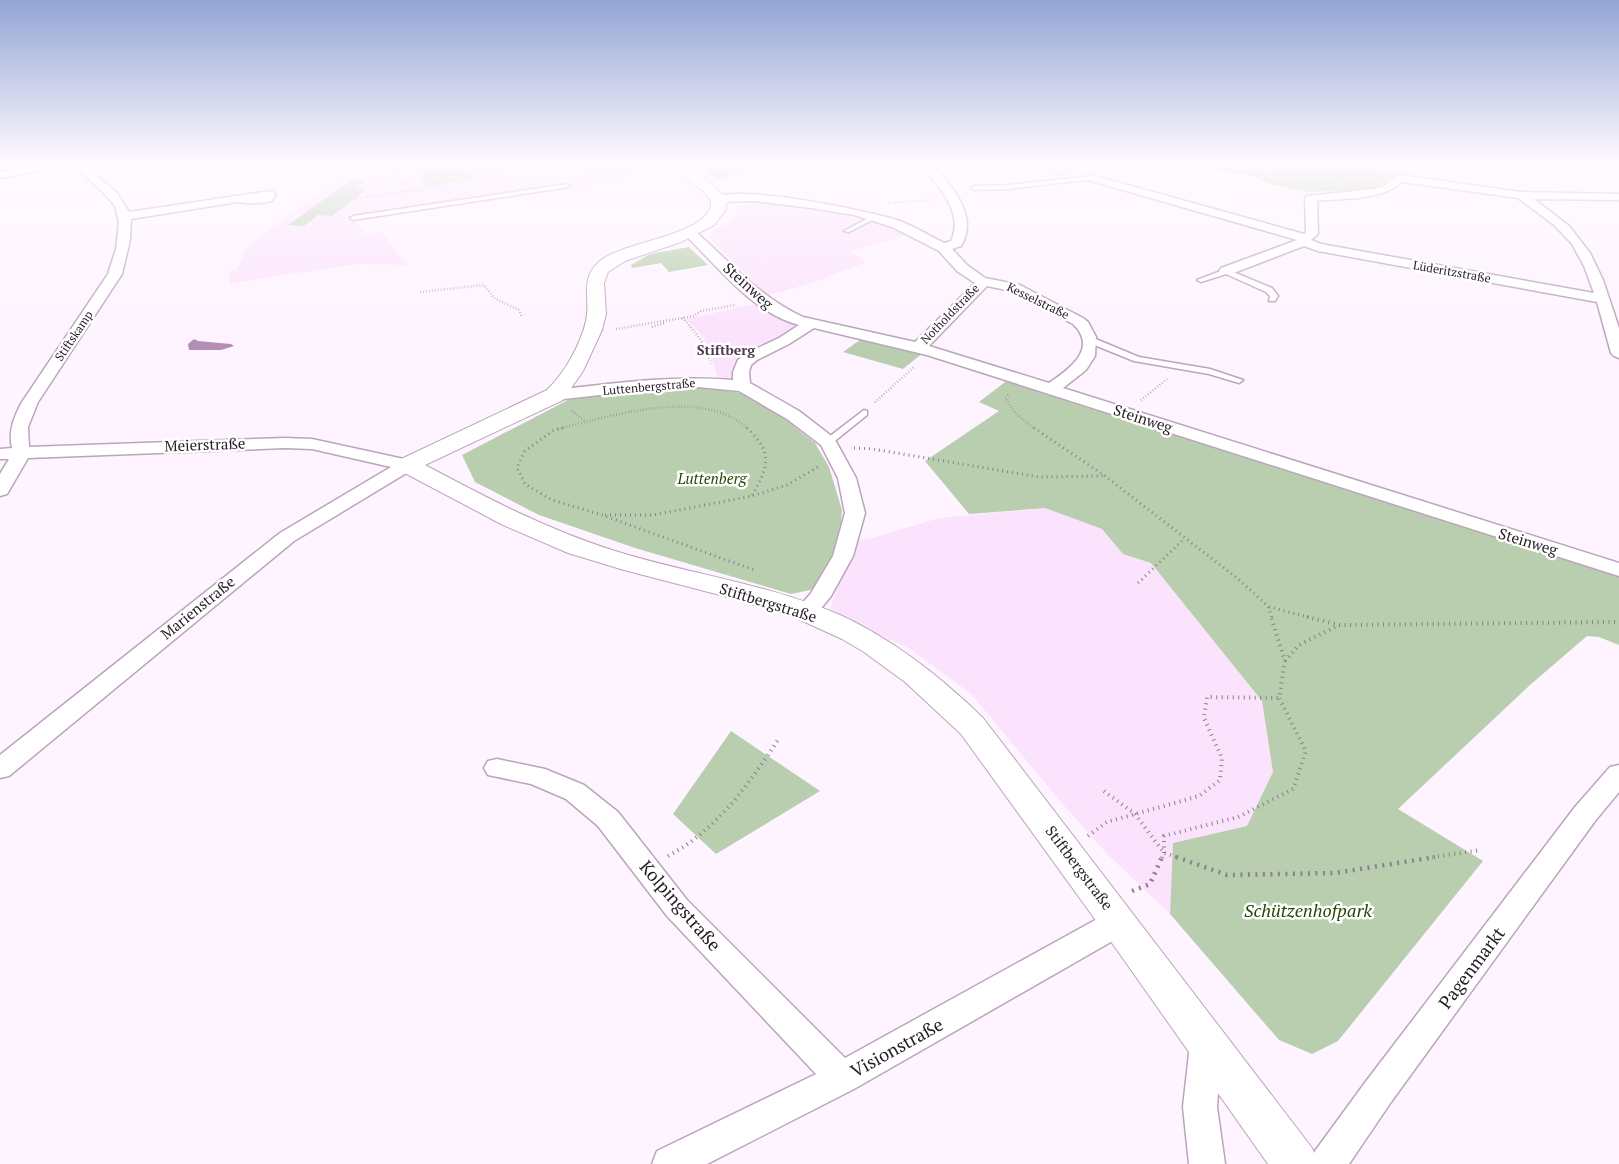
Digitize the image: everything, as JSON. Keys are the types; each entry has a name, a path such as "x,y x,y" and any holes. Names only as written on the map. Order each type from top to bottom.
{"street":[{"name":"Stiftskamp","path":"22,454 17,438 20,422 30,402 115,274 122,249 124,217"},
{"path":"408,465 555,395 563,388 592,329 597,306 594,286 599,270 618,257 689,232 706,225 714,217"},
{"name":"Kesselstraße","path":"877,217 919,234 944,248 962,268 981,280 1016,288 1078,321 1083,324 1090,340"},
{"path":"944,248 956,243 962,228 960,217"},
{"name":"Lüderitzstraße","path":"1224,217 1328,249 1601,299"},
{"path":"1226,271 1304,241 1312,234 1312,217"},
{"path":"1552,217 1577,241 1587,258 1619,353"},
{"name":"Steinweg","path":"689,232 762,300 784,316 807,327 925,349 1619,570"},
{"name":"Notholdstraße","path":"925,349 982,284 981,280"},
{"path":"742,386 741,372 744,363 751,357 807,327"},
{"path":"1051,389 1082,366 1089,351 1090,340"},
{"name":"Luttenbergstraße","path":"555,395 645,385 698,382 742,386 756,392 793,416 832,448 847,478 855,512 843,556 820,596 806,612"},
{"name":"Meierstraße","path":"0,454 284,443 323,446 408,465"},
{"path":"0,490 22,454"},
{"name":"Stiftbergstraße","path":"408,465 487,508 576,547 633,566 806,612 838,626 887,653 946,699 972,726 1207,1041 1296,1164"},
{"name":"Marienstraße","path":"0,769 287,537 408,465"},
{"name":"Kolpingstraße","path":"497,768 536,776 575,792 608,819 677,908 842,1078"},
{"name":"Pagenmarkt","path":"1328,1164 1379,1091 1585,814 1619,774"},
{"name":"Visionstraße","path":"670,1164 842,1078 1111,913"},
{"path":"1207,1041 1200,1107 1207,1164"}],"lane":[{"path":"353,218 358,217"},
{"path":"847,232 872,217"},
{"path":"1201,280 1226,271 1269,290 1274,296 1272,299"},
{"path":"1090,340 1137,359 1239,380"},
{"path":"832,448 864,413"}],"path":[{"path":"420,292 484,285 494,298 519,310 522,317"},
{"path":"592,329 618,329 683,318 694,316 701,311 762,300"},
{"path":"652,327 676,318"},
{"path":"683,318 699,334 708,349 716,383"},
{"path":"864,413 925,349"},
{"path":"1124,413 1183,367"},
{"path":"1024,380 1005,398 1016,414 1051,441 1105,476 1238,578 1268,606 1340,625 1619,622"},
{"path":"752,496 765,473 767,457 755,435 740,422 718,412 690,407 668,406 626,412 554,430 525,451 517,468 525,484 552,500 602,515 766,575"},
{"path":"602,515 653,515 752,496 787,485 832,448 873,449 1039,477 1105,476"},
{"path":"1138,583 1184,538"},
{"path":"1111,913 1150,884 1164,853 1164,836 1238,817 1293,789 1306,751 1279,698 1285,661 1268,606"},
{"path":"1285,661 1299,645 1340,625"},
{"path":"1066,851 1107,822 1199,796 1220,780 1222,758 1204,718 1207,697 1279,698"},
{"path":"645,866 680,851 722,816 757,772 778,740"},
{"path":"1104,791 1136,814 1164,853 1227,875 1336,873 1481,850"}],"shaded area":[{"path":"286,217 375,217 356,220 365,234 382,231 402,259 409,265 358,264 230,283 229,271 237,269 246,248"},
{"path":"733,217 862,217 910,234 850,252 867,262 806,285 767,295 709,238 712,231 727,223"},
{"path":"760,303 781,318 799,327 765,346 734,379 720,380 716,373 710,349 700,333 686,319"},
{"path":"194,339 234,346 221,350 189,350 188,344"},
{"path":"1045,508 1102,529 1123,554 1151,563 1262,701 1273,772 1247,826 1174,843 1170,914 1108,855 1060,801 971,694 910,649 829,611 856,540 873,538 939,518"}],"green space":[{"path":"299,217 315,217 304,226 288,225"},
{"path":"689,247 708,265 669,272 661,263 632,268 631,265 650,254"},
{"path":"860,340 923,353 903,369 843,352"},
{"name":"Schützenhofpark","path":"1009,379 1619,576 1619,645 1599,637 1587,636 1530,685 1398,809 1483,861 1338,1041 1312,1054 1279,1040 1170,914 1173,843 1247,826 1273,772 1262,701 1151,563 1123,554 1102,529 1045,508 969,514 925,461 999,411 979,402"},
{"name":"Luttenberg","path":"687,386 741,393 777,413 815,443 829,467 842,510 840,540 815,589 791,594 635,548 539,515 475,482 462,455 568,400 621,391"},
{"path":"731,731 820,791 716,854 673,814"}],"district":[{"name":"Stiftberg","path":"726,350"}]}
